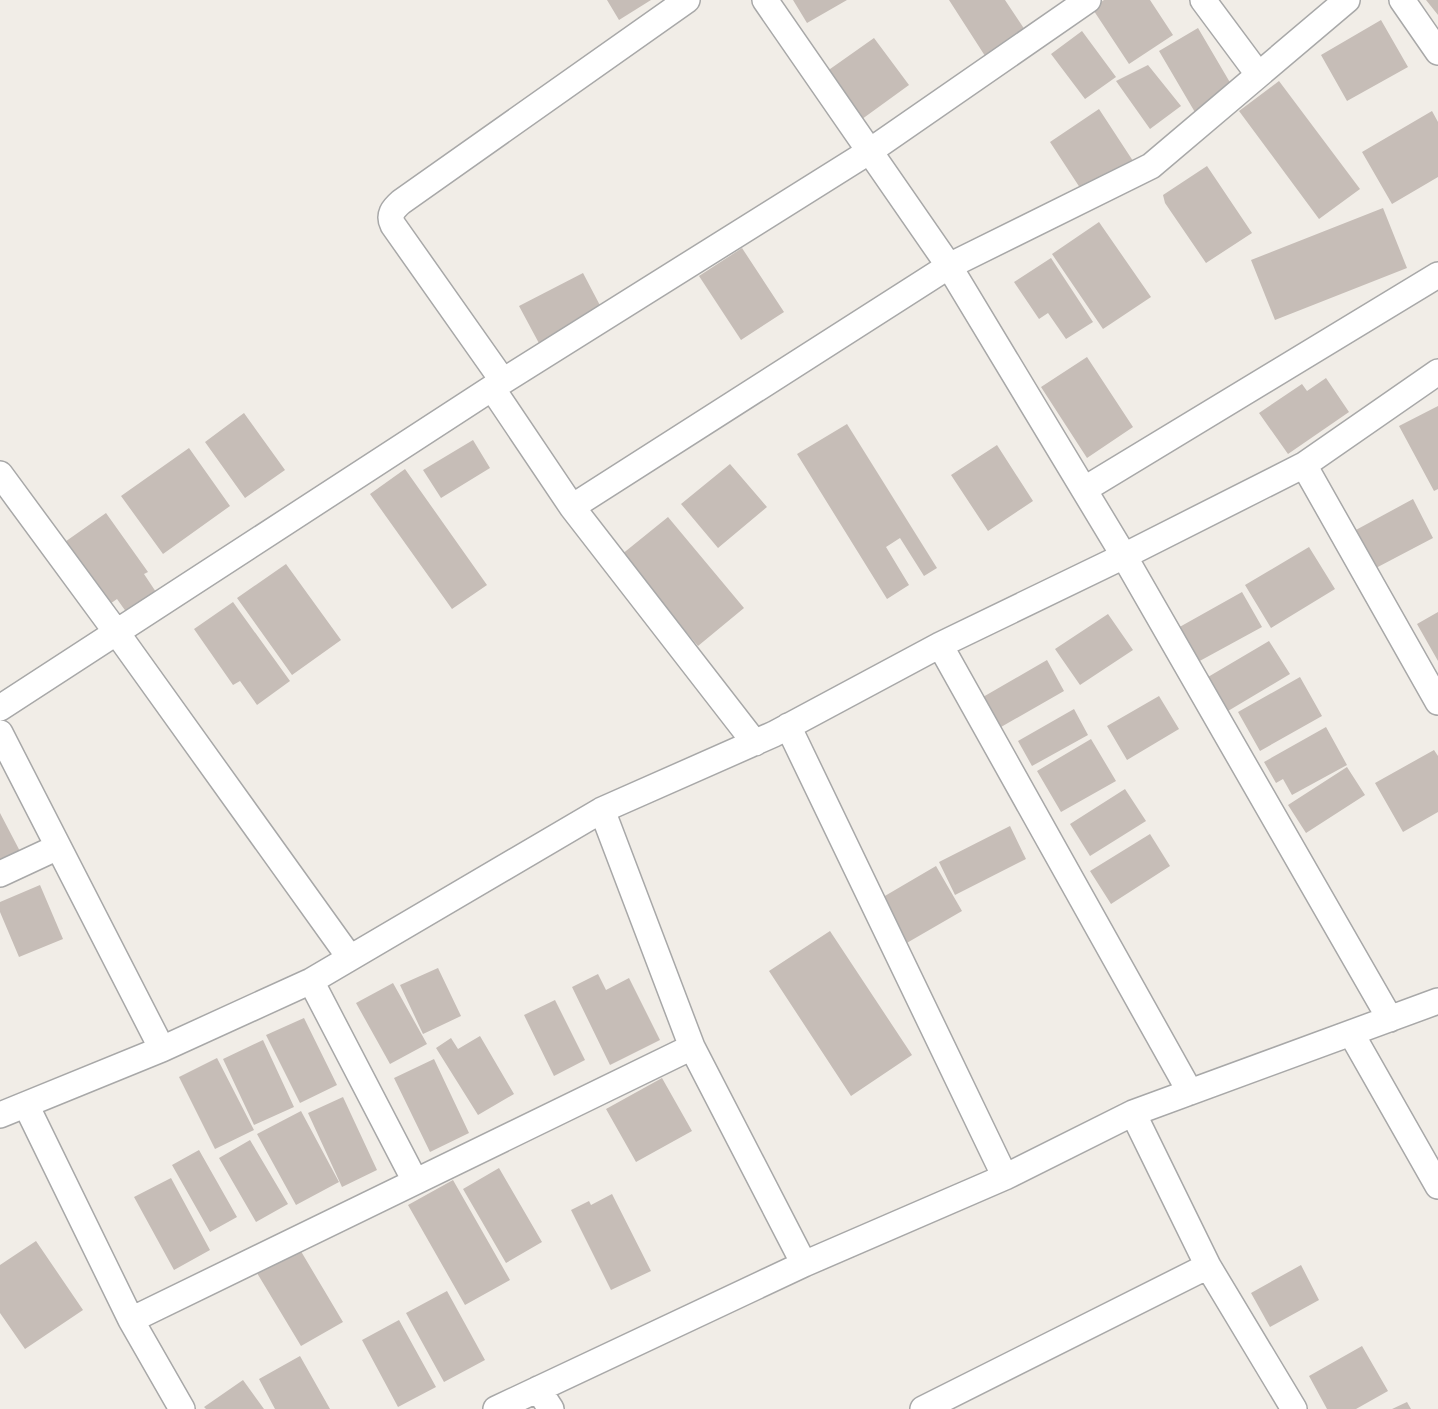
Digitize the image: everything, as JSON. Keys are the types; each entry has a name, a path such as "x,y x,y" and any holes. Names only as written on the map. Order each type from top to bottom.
{"street":[{"path":"687,0 400,202 391,212 390,219 497,385 572,507 755,743"},
{"path":"765,0 949,266 1124,556 1390,1019"},
{"path":"0,708 497,385 870,151 1088,0"},
{"path":"1203,0 1258,74"},
{"path":"572,507 949,266 1151,166 1348,0"},
{"path":"1402,0 1438,52"},
{"path":"1085,490 1438,275"},
{"path":"0,1115 162,1049 311,981 602,810 755,743 940,645 1124,556 1304,465 1438,372"},
{"path":"1304,465 1438,702"},
{"path":"0,474 117,633 350,958"},
{"path":"940,645 1190,1092"},
{"path":"788,726 1005,1177"},
{"path":"0,733 162,1049"},
{"path":"602,810 692,1047 804,1264"},
{"path":"0,874 58,847"},
{"path":"311,981 415,1181"},
{"path":"496,1409 544,1399 804,1264 1005,1177 1133,1113 1438,1001"},
{"path":"1351,1033 1438,1186"},
{"path":"131,1320 692,1047"},
{"path":"26,1105 131,1320 182,1409"},
{"path":"1133,1113 1208,1266 1294,1409"},
{"path":"923,1409 1208,1266"}],"building":[{"path":"607,0 651,0 619,20"},
{"path":"793,0 847,0 807,23"},
{"path":"949,0 1005,0 1027,33 987,59"},
{"path":"1104,0 1150,0 1173,35 1129,64 1092,8"},
{"path":"1426,0 1438,0 1438,15"},
{"path":"1381,20 1408,67 1347,101 1321,55"},
{"path":"1198,28 1235,91 1196,114 1159,51"},
{"path":"1082,31 1116,77 1085,99 1051,54"},
{"path":"874,38 909,85 858,122 823,74"},
{"path":"1148,65 1181,106 1150,129 1116,81"},
{"path":"1279,81 1360,189 1319,219 1239,111"},
{"path":"1099,109 1135,164 1086,197 1050,142"},
{"path":"1432,111 1438,122 1438,177 1392,204 1362,152"},
{"path":"1207,166 1252,233 1206,263 1165,203 1163,195"},
{"path":"1383,208 1407,268 1275,320 1251,260"},
{"path":"1099,222 1151,297 1103,329 1052,254"},
{"path":"742,248 784,312 741,340 699,276"},
{"path":"1051,258 1093,322 1066,339 1048,313 1039,319 1014,282"},
{"path":"583,273 604,313 541,347 519,306"},
{"path":"1087,357 1133,427 1087,458 1041,387"},
{"path":"1326,378 1349,412 1288,454 1259,413 1302,384 1307,391"},
{"path":"1438,406 1438,489 1434,491 1399,426"},
{"path":"244,413 285,470 245,498 205,442"},
{"path":"847,424 937,568 924,576 900,538 886,547 909,585 887,599 797,454"},
{"path":"473,440 490,468 441,498 423,470"},
{"path":"997,445 1033,501 988,531 951,475"},
{"path":"189,448 230,506 163,554 121,496"},
{"path":"730,464 767,507 718,548 681,504"},
{"path":"405,469 487,585 452,609 370,494"},
{"path":"1413,499 1433,538 1374,569 1354,531"},
{"path":"106,513 148,572 144,574 156,592 127,613 117,599 107,606 62,544"},
{"path":"668,517 744,608 698,646 621,555"},
{"path":"1309,547 1335,589 1271,628 1245,585"},
{"path":"286,564 341,640 292,675 237,598"},
{"path":"1242,592 1262,627 1196,663 1176,629"},
{"path":"233,602 290,681 257,705 240,681 233,685 194,629"},
{"path":"1438,612 1438,661 1417,624"},
{"path":"1108,614 1133,650 1080,685 1055,649"},
{"path":"1269,641 1290,674 1228,711 1208,677"},
{"path":"1047,660 1064,691 1001,727 983,697"},
{"path":"1300,677 1322,716 1260,751 1238,712"},
{"path":"1159,696 1179,729 1127,760 1107,726"},
{"path":"1074,709 1088,735 1032,766 1018,741"},
{"path":"1326,727 1347,765 1292,795 1283,779 1276,783 1264,762"},
{"path":"1091,739 1116,781 1061,812 1037,771"},
{"path":"1434,750 1438,756 1438,812 1403,832 1375,783"},
{"path":"1347,767 1365,795 1306,833 1288,805"},
{"path":"1125,789 1146,821 1090,856 1070,824"},
{"path":"0,813 23,857 0,868"},
{"path":"1010,826 1026,859 955,895 939,862"},
{"path":"1150,834 1170,866 1111,904 1090,871"},
{"path":"936,866 962,911 905,944 878,900"},
{"path":"40,885 63,939 19,957 0,912 0,902"},
{"path":"830,931 912,1055 851,1096 769,971"},
{"path":"438,968 461,1016 423,1034 400,985"},
{"path":"598,974 606,990 629,978 660,1040 610,1065 572,987"},
{"path":"393,983 427,1044 390,1064 356,1003"},
{"path":"555,1000 585,1060 554,1076 524,1015"},
{"path":"304,1018 337,1085 300,1103 266,1035"},
{"path":"480,1036 514,1094 478,1115 436,1048 451,1038 458,1049"},
{"path":"263,1040 294,1107 254,1125 223,1059"},
{"path":"217,1058 254,1130 215,1149 179,1077"},
{"path":"434,1059 469,1133 430,1152 394,1078"},
{"path":"662,1078 692,1131 636,1162 606,1109"},
{"path":"343,1097 377,1170 342,1187 308,1113"},
{"path":"301,1111 339,1182 296,1205 257,1134"},
{"path":"250,1140 288,1204 256,1222 219,1158"},
{"path":"199,1150 237,1217 210,1232 172,1165"},
{"path":"499,1168 542,1242 506,1263 463,1189"},
{"path":"171,1178 210,1250 174,1270 134,1197"},
{"path":"453,1180 510,1280 465,1305 408,1205"},
{"path":"612,1194 651,1271 611,1290 571,1210 589,1201 591,1205"},
{"path":"36,1241 83,1310 25,1349 0,1313 0,1265"},
{"path":"299,1248 343,1322 301,1346 257,1273"},
{"path":"1301,1265 1319,1300 1270,1327 1251,1293"},
{"path":"447,1291 485,1360 444,1382 406,1313"},
{"path":"399,1320 436,1387 398,1407 362,1340"},
{"path":"1362,1346 1388,1391 1356,1409 1327,1409 1309,1376"},
{"path":"300,1356 330,1409 275,1409 259,1379"},
{"path":"243,1380 264,1409 206,1409 204,1407"},
{"path":"1407,1402 1411,1409 1392,1409"}]}
